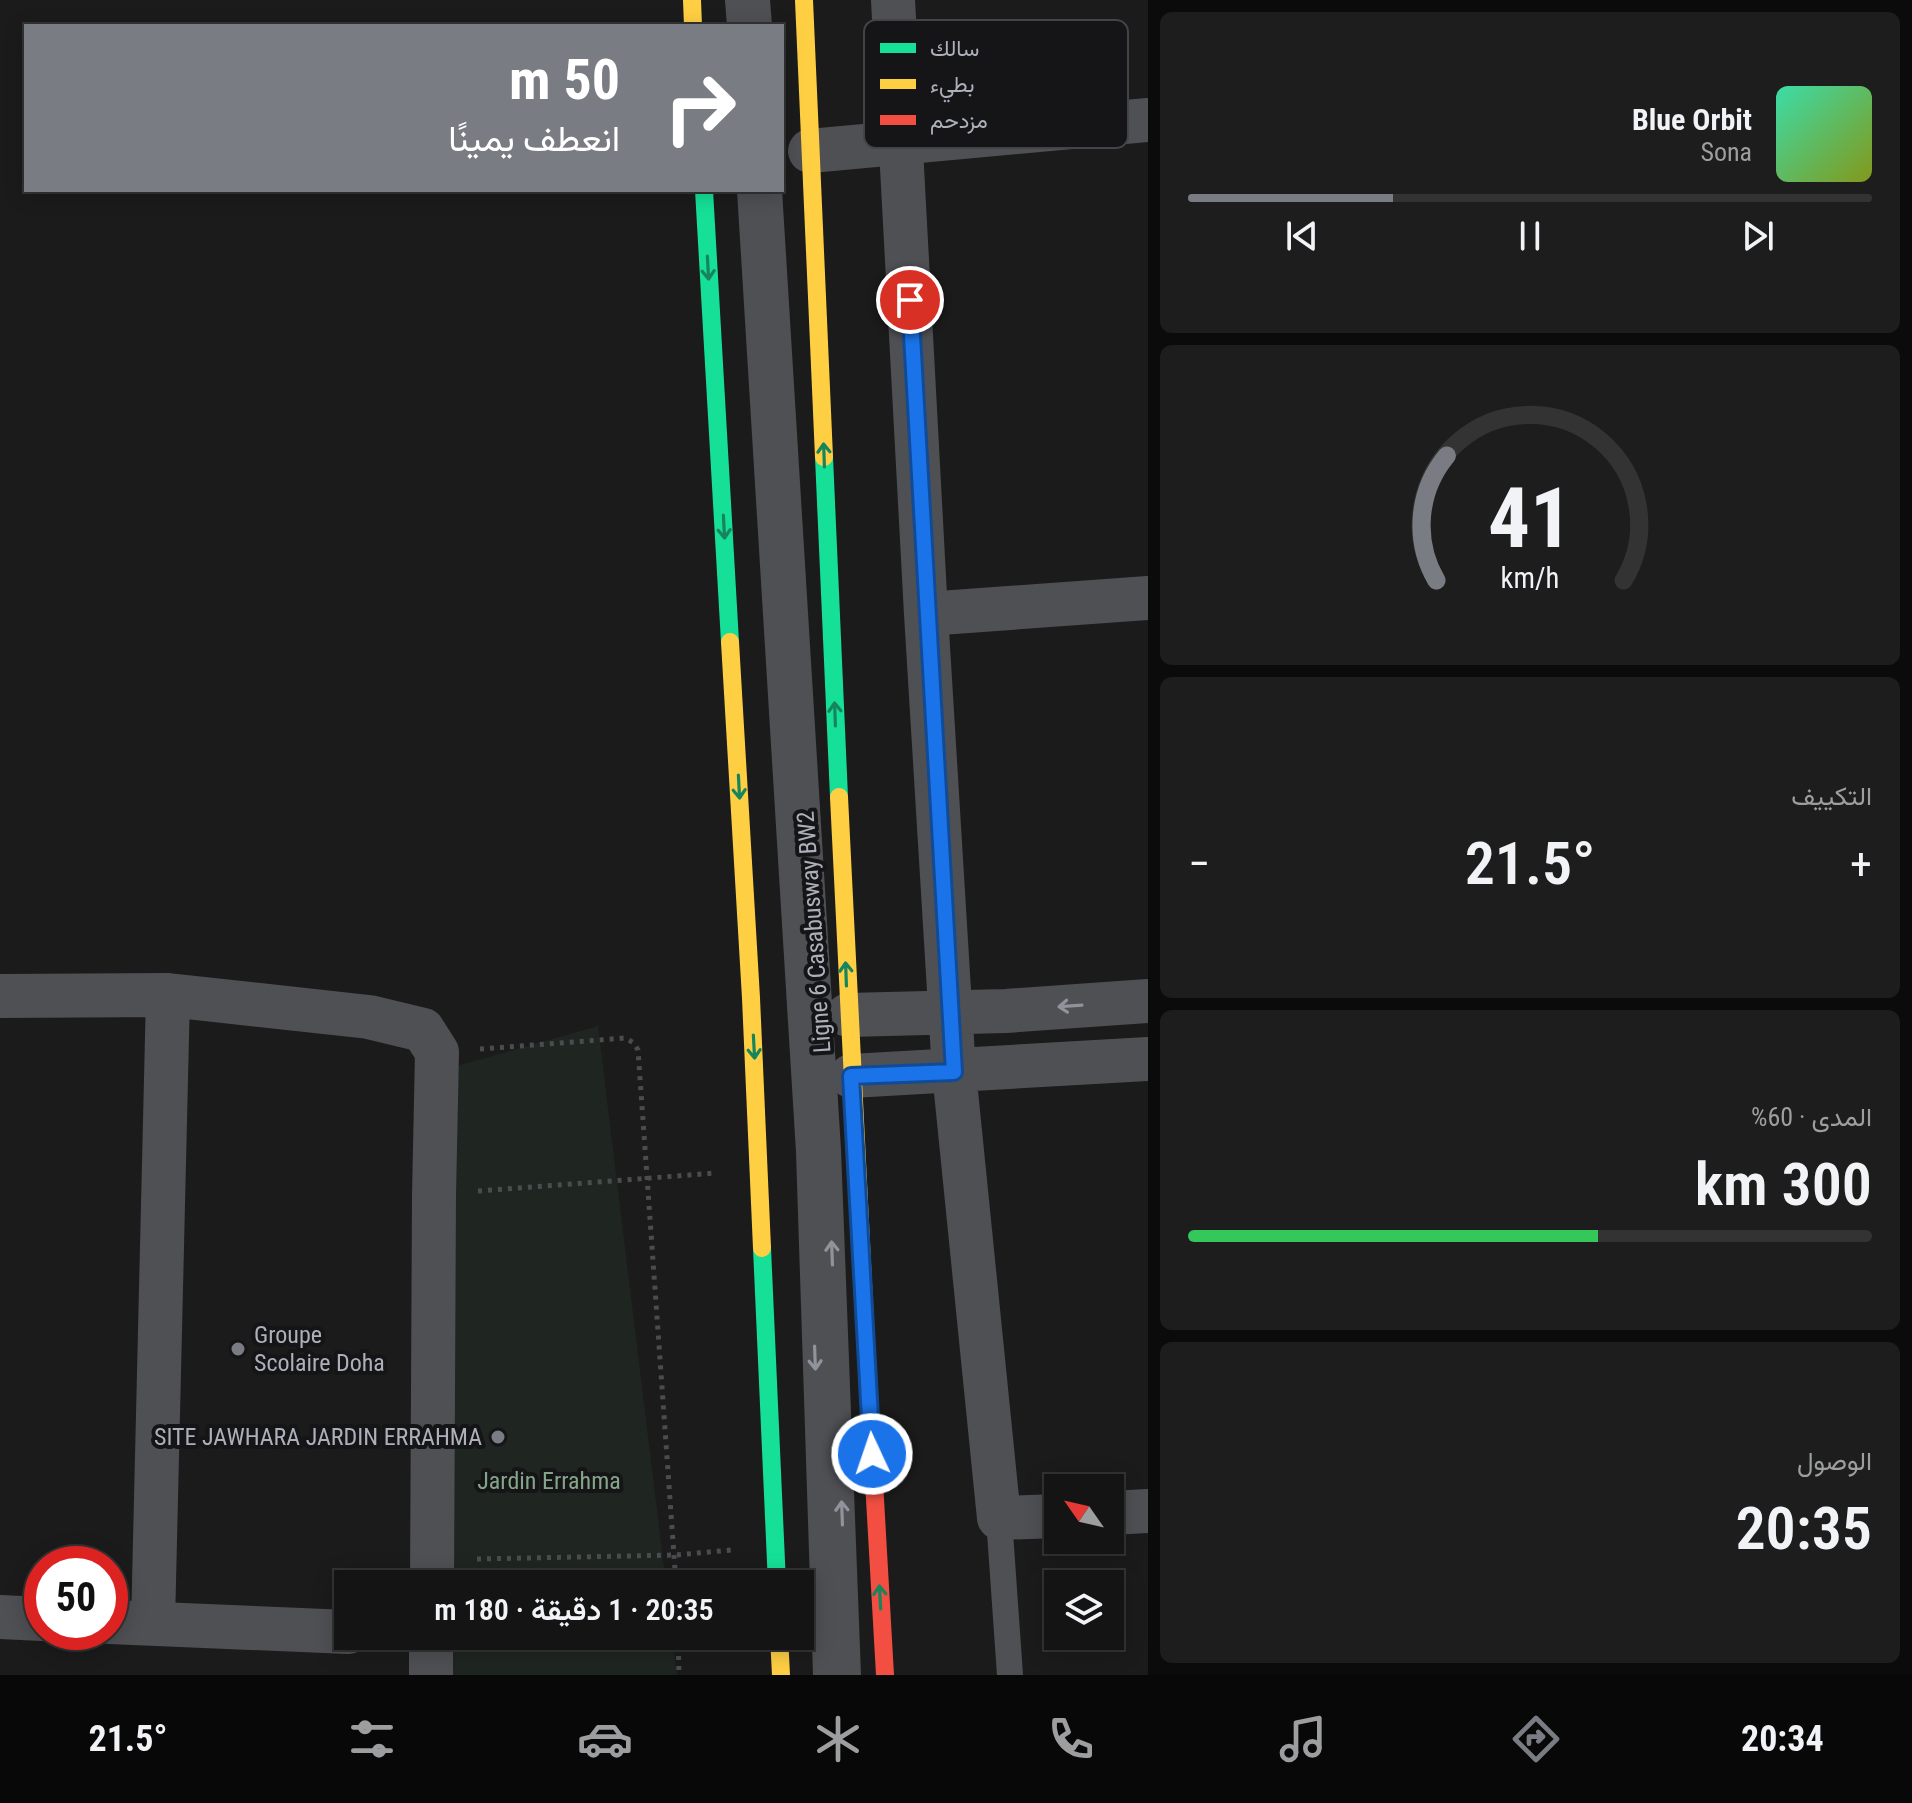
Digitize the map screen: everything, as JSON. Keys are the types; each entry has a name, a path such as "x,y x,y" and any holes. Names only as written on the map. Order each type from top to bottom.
{"main road":[{"path":"692,0 693,24"},
{"path":"804,0 848,1015 885,1675"},
{"path":"704,192 759,1169 776,1570"},
{"path":"780,1650 781,1675"}],"street":[{"path":"893,0 894,20"},
{"path":"1128,122 1148,120"},
{"path":"810,151 864,146"},
{"path":"901,148 954,1072 999,1518 1044,1516"},
{"path":"926,614 1148,598"},
{"path":"0,996 168,995 369,1017 423,1030 437,1052 432,1570"},
{"path":"153,1624 168,995"},
{"path":"848,1015 1006,1011 1148,1001"},
{"path":"851,1076 1148,1059"},
{"path":"1124,1512 1148,1511"},
{"path":"0,1617 24,1618"},
{"path":"128,1623 334,1631"},
{"path":"431,1650 431,1675"}],"lane":[{"path":"738,0 740,24"},
{"path":"757,0 759,24"},
{"name":"Ligne 6 Casabusway BW2","path":"750,192 809,1152 826,1675"},
{"name":"Ligne 6 Casabusway BW2","path":"769,192 828,1150 848,1675"},
{"path":"999,1518 1010,1675"}],"path":[{"path":"437,1052 625,1038 634,1043 638,1050 676,1570"},
{"path":"434,1195 759,1169"},
{"path":"461,1570 775,1546"},
{"path":"678,1650 679,1675"}],"green space":[{"name":"Jardin Errahma","path":"598,1026 664,1570 444,1570 453,1067"},
{"path":"443,1650 674,1650 677,1675 442,1675"}],"traffic: fast":[{"path":"704,192 730,642"},
{"path":"824,457 839,797"},
{"path":"762,1248 776,1570"}],"traffic: slow":[{"path":"692,0 693,24"},
{"path":"804,0 824,457"},
{"path":"730,642 762,1248"},
{"path":"839,797 865,1323"},
{"path":"780,1650 781,1675"}],"traffic: jam":[{"path":"865,1323 885,1675"}],"place":[{"name":"Groupe Scolaire Doha","path":"238,1349"},
{"name":"SITE JAWHARA JARDIN ERRAHMA","path":"498,1437"}],"route":[{"path":"872,1454 851,1076 954,1072 910,300"}]}
